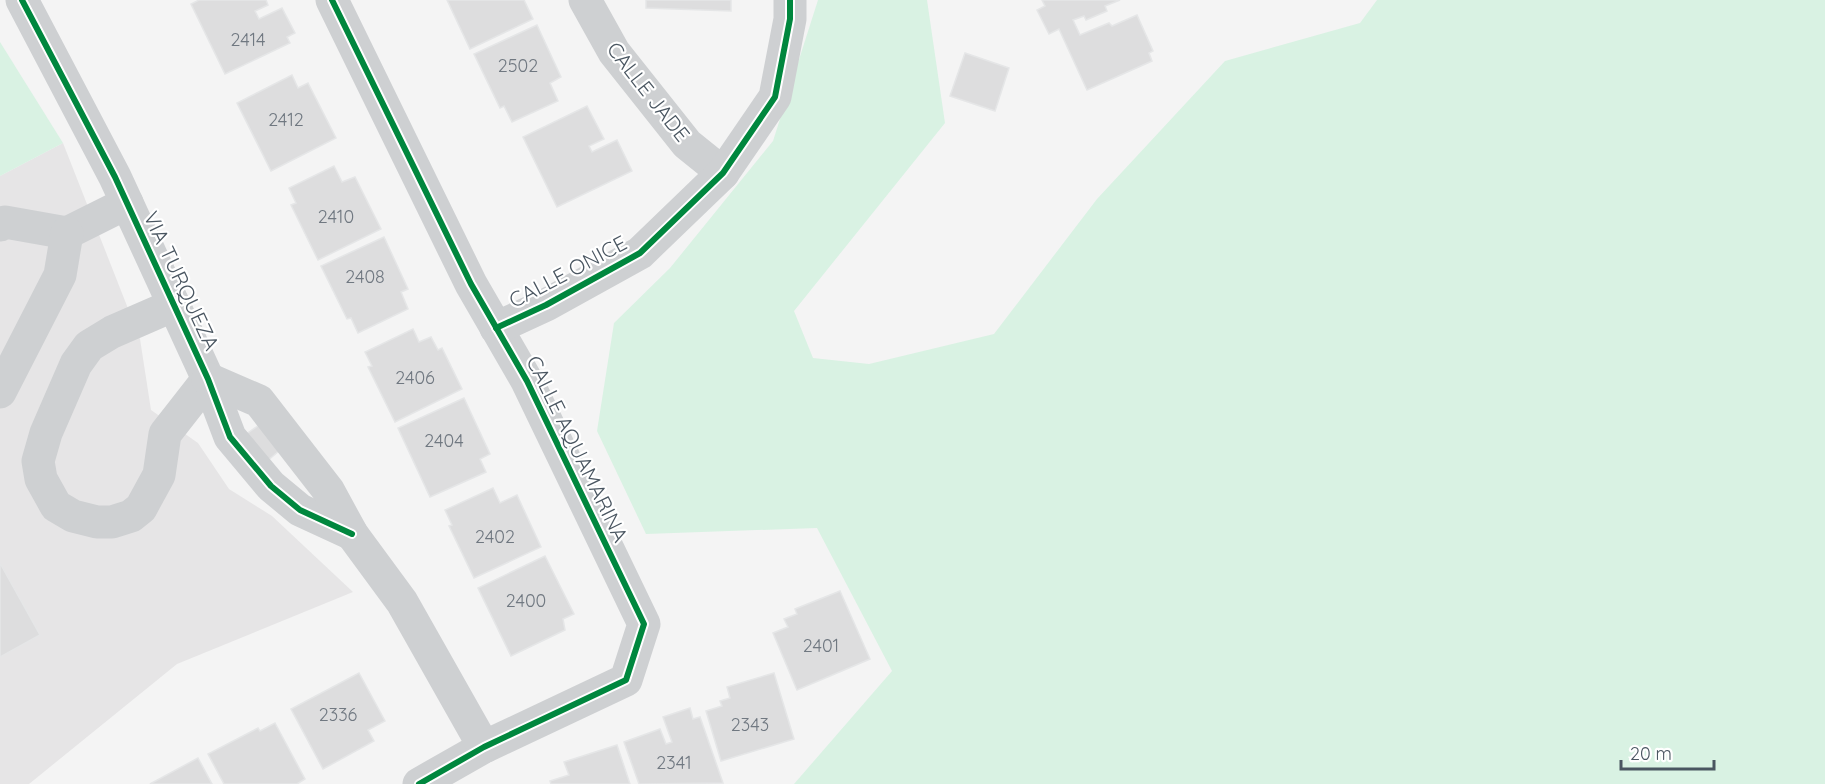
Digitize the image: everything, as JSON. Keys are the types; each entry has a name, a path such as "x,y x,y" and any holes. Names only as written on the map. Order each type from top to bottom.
{"street":[{"name":"VIA TURQUEZA","path":"22,0 127,203 208,379 230,437 271,486 300,510 352,534"},
{"name":"CALLE AQUAMARINA","path":"332,0 471,284 528,381 644,624 626,680 484,747 419,784"},
{"name":"CALLE JADE","path":"585,0 614,52 687,144 723,173"},
{"name":"CALLE ONICE","path":"496,328 546,305 640,253 723,173 775,97 790,19 790,0"},
{"path":"0,225 5,222 67,233 127,203"},
{"path":"3,381 60,274 67,233"},
{"path":"174,305 112,332 89,346 76,364 45,433 38,461 41,479 56,506 73,516 97,522 112,522 131,516 141,508 159,475 165,434 208,379"},
{"name":"VIA TURQUEZA","path":"208,379 259,401 328,490 352,534 402,602 484,747"},
{"path":"271,486 304,459"}],"shaded area":[{"path":"63,143 140,339 151,410 198,443 229,489 272,516 353,592 177,664 29,784 0,784 0,176"}],"green space":[{"path":"818,0 927,0 945,123 794,311 813,358 869,364 994,334 1097,199 1225,61 1360,23 1377,0 1825,0 1825,784 794,784 892,671 817,528 646,534 597,431 614,323 670,268 773,141"},
{"path":"0,42 63,143 0,176"}],"building":[{"path":"199,0 266,0 268,5 255,11 259,19 282,8 295,33 287,37 290,43 225,74 191,4"},
{"path":"447,0 524,0 533,19 470,49"},
{"path":"646,0 731,0 731,11 646,8"},
{"path":"1042,0 1120,0 1105,6 1107,11 1086,20 1084,16 1073,20 1080,35 1109,23 1112,26 1137,15 1153,51 1149,53 1152,61 1087,90 1059,29 1049,34 1037,10 1045,6"},
{"path":"537,25 561,77 550,83 558,101 512,122 504,106 500,108 474,54"},
{"path":"965,53 1009,68 995,111 950,96"},
{"path":"292,75 298,88 308,83 336,138 271,171 237,103"},
{"path":"587,106 604,139 589,146 592,152 617,140 632,171 557,207 523,137"},
{"path":"334,166 342,182 355,177 381,229 318,260 291,205 296,203 289,188"},
{"path":"384,237 408,289 401,292 408,309 358,333 351,318 347,319 321,266"},
{"path":"413,329 419,342 431,337 438,350 442,348 462,389 395,422 368,367 372,366 365,352"},
{"path":"464,398 490,454 480,459 486,472 430,497 398,428"},
{"path":"259,425 279,451 266,462 245,435"},
{"path":"493,488 500,503 517,495 541,547 474,578 449,526 452,525 445,510"},
{"path":"545,556 574,614 563,619 565,630 511,656 478,588"},
{"path":"0,563 40,635 0,657"},
{"path":"840,591 870,659 797,690 773,633 788,627 784,619 797,614 795,609"},
{"path":"359,673 385,721 368,730 374,741 323,769 291,709"},
{"path":"774,673 794,739 721,761 706,711 722,706 720,701 730,698 727,687"},
{"path":"690,708 693,719 700,717 723,783 639,784 624,742 660,729 666,744 672,742 663,717"},
{"path":"275,723 305,779 297,784 224,784 208,754 258,728 260,731"},
{"path":"617,745 630,784 551,784 550,781 569,775 564,762"},
{"path":"198,758 212,784 150,784"}],"cycle path":[{"path":"22,0 115,177 208,379 230,437 271,486 300,510 352,534"},
{"path":"332,0 471,284 527,381 644,624 626,680 484,747 419,784"},
{"path":"496,328 546,305 640,253 723,173 775,97 790,19 790,0"}]}
